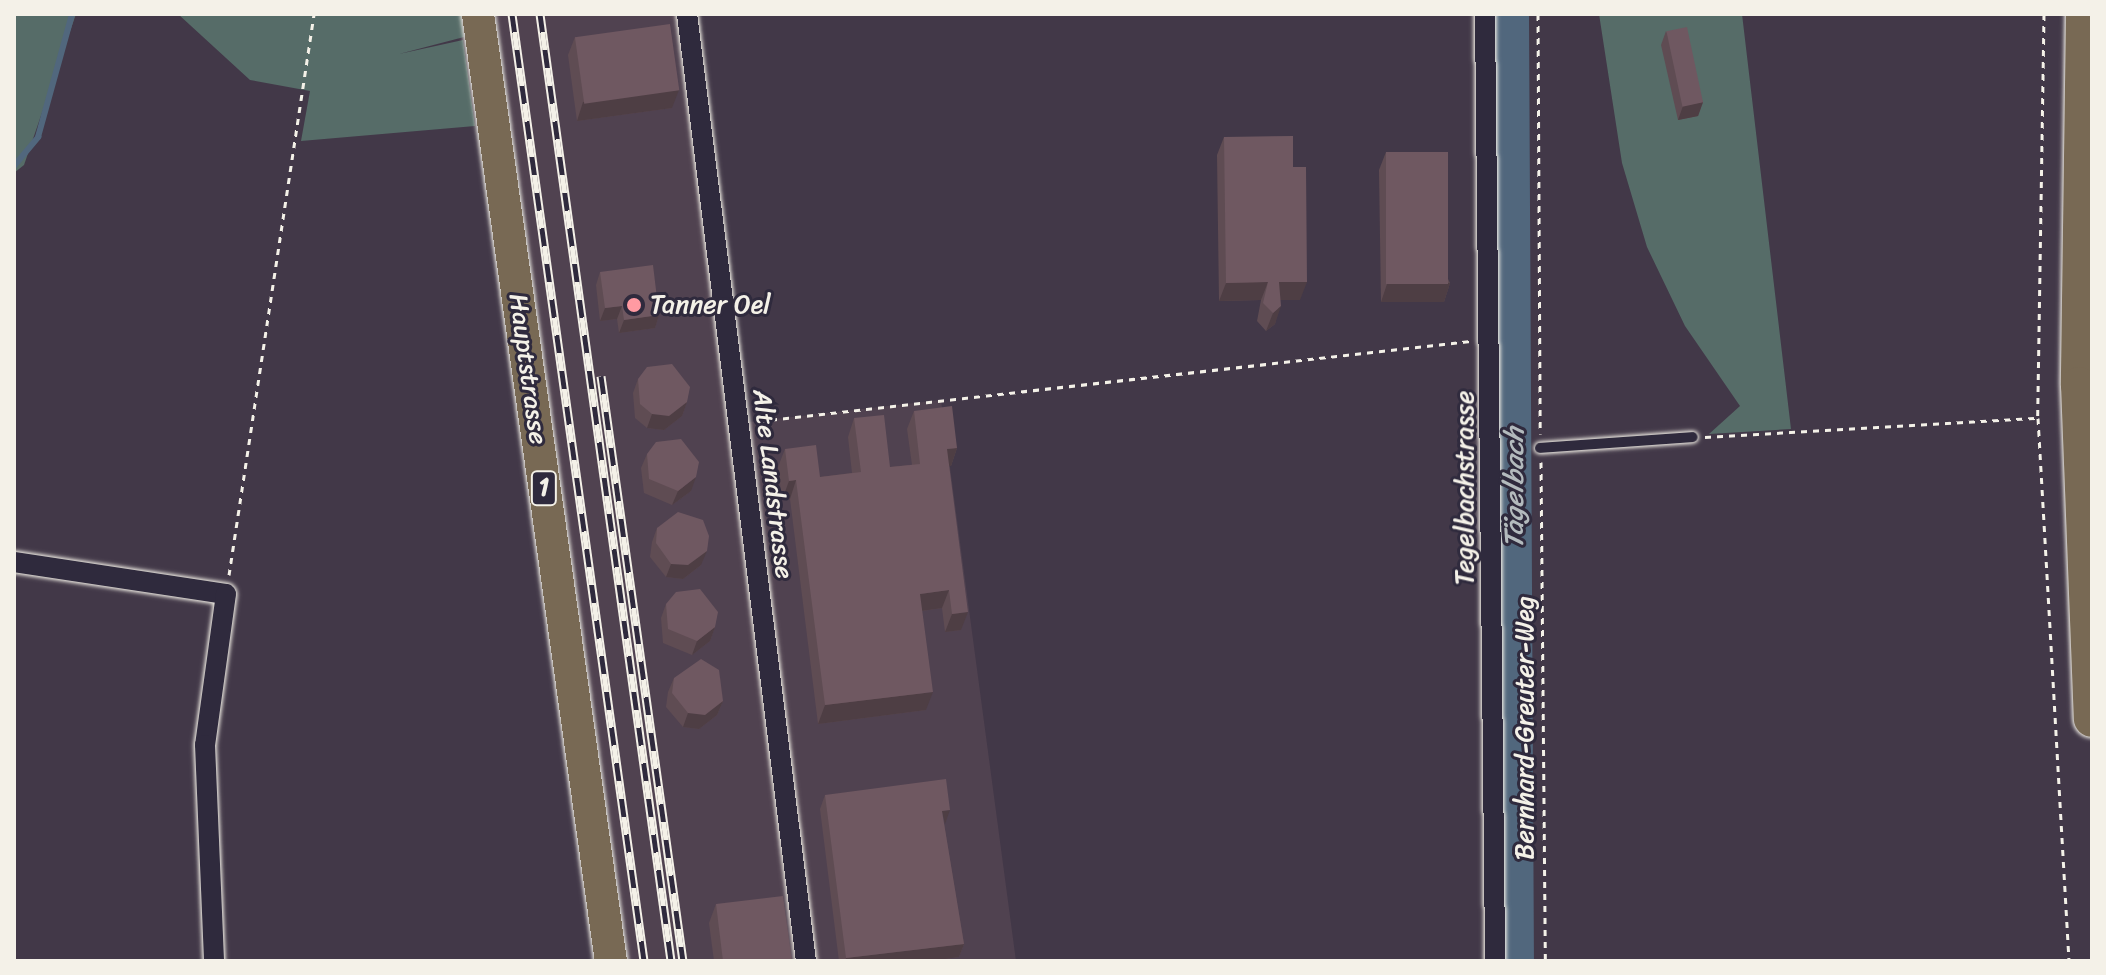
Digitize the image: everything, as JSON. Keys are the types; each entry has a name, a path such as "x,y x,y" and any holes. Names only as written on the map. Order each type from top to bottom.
{"highway":[{"path":"2084,14 2079,372 2092,719"}],"main road":[{"name":"Hauptstrasse","path":"478,14 611,961"}],"street":[{"name":"Alte Landstrasse","path":"687,14 806,961"},
{"name":"Tegelbachstrasse","path":"1485,14 1495,961"},
{"path":"14,562 226,594 205,745 214,961"}],"lane":[{"path":"1540,448 1693,437"}],"path":[{"path":"226,594 314,14"},
{"name":"Bernhard-Greuter-Weg","path":"1538,14 1545,961"},
{"path":"2044,14 2038,418 2069,961"},
{"path":"739,423 1490,339"},
{"path":"1693,437 2038,418"}],"shaded area":[{"path":"496,14 687,14 740,423 941,400 1016,961 629,961"}],"green space":[{"path":"14,14 76,14 24,165 14,173"},
{"path":"178,14 461,14 464,37 399,54 463,40 475,126 301,141 310,91 250,80"},
{"path":"1599,14 1742,14 1791,429 1709,434 1740,406 1685,326 1647,247 1622,163"}],"building":[{"path":"670,24 679,90 584,104 575,37"},
{"path":"1687,27 1703,102 1682,107 1666,31"},
{"path":"1293,136 1293,167 1306,167 1307,282 1279,282 1281,306 1273,313 1263,303 1268,282 1226,283 1224,137"},
{"path":"1386,152 1448,152 1448,284 1386,284"},
{"path":"653,265 659,315 624,320 622,306 605,308 600,272"},
{"path":"672,364 690,387 687,402 669,416 652,414 640,404 638,379 647,367"},
{"path":"952,406 957,448 947,449 968,612 952,614 949,590 920,594 933,692 825,705 796,480 789,481 785,449 816,445 820,477 861,472 854,418 884,415 890,467 920,464 914,411"},
{"path":"681,439 699,462 696,477 678,491 649,479 647,454 656,442"},
{"path":"678,512 703,520 709,536 707,551 688,565 671,564 656,543 657,528"},
{"path":"700,589 718,612 715,627 697,641 668,629 666,604 676,592"},
{"path":"701,659 719,670 723,701 705,715 688,713 672,693 674,678"},
{"path":"946,779 950,810 942,811 964,944 846,958 825,795"},
{"path":"783,896 792,961 723,961 716,904"}],"waterway":[{"path":"14,166 38,137 72,14"},
{"name":"Tägelbach","path":"1512,14 1517,961"}],"railway":[{"path":"512,14 644,961"},
{"path":"540,14 671,961"},
{"path":"601,376 683,961"}],"place":[{"name":"Tanner Oel","path":"634,305"}]}
